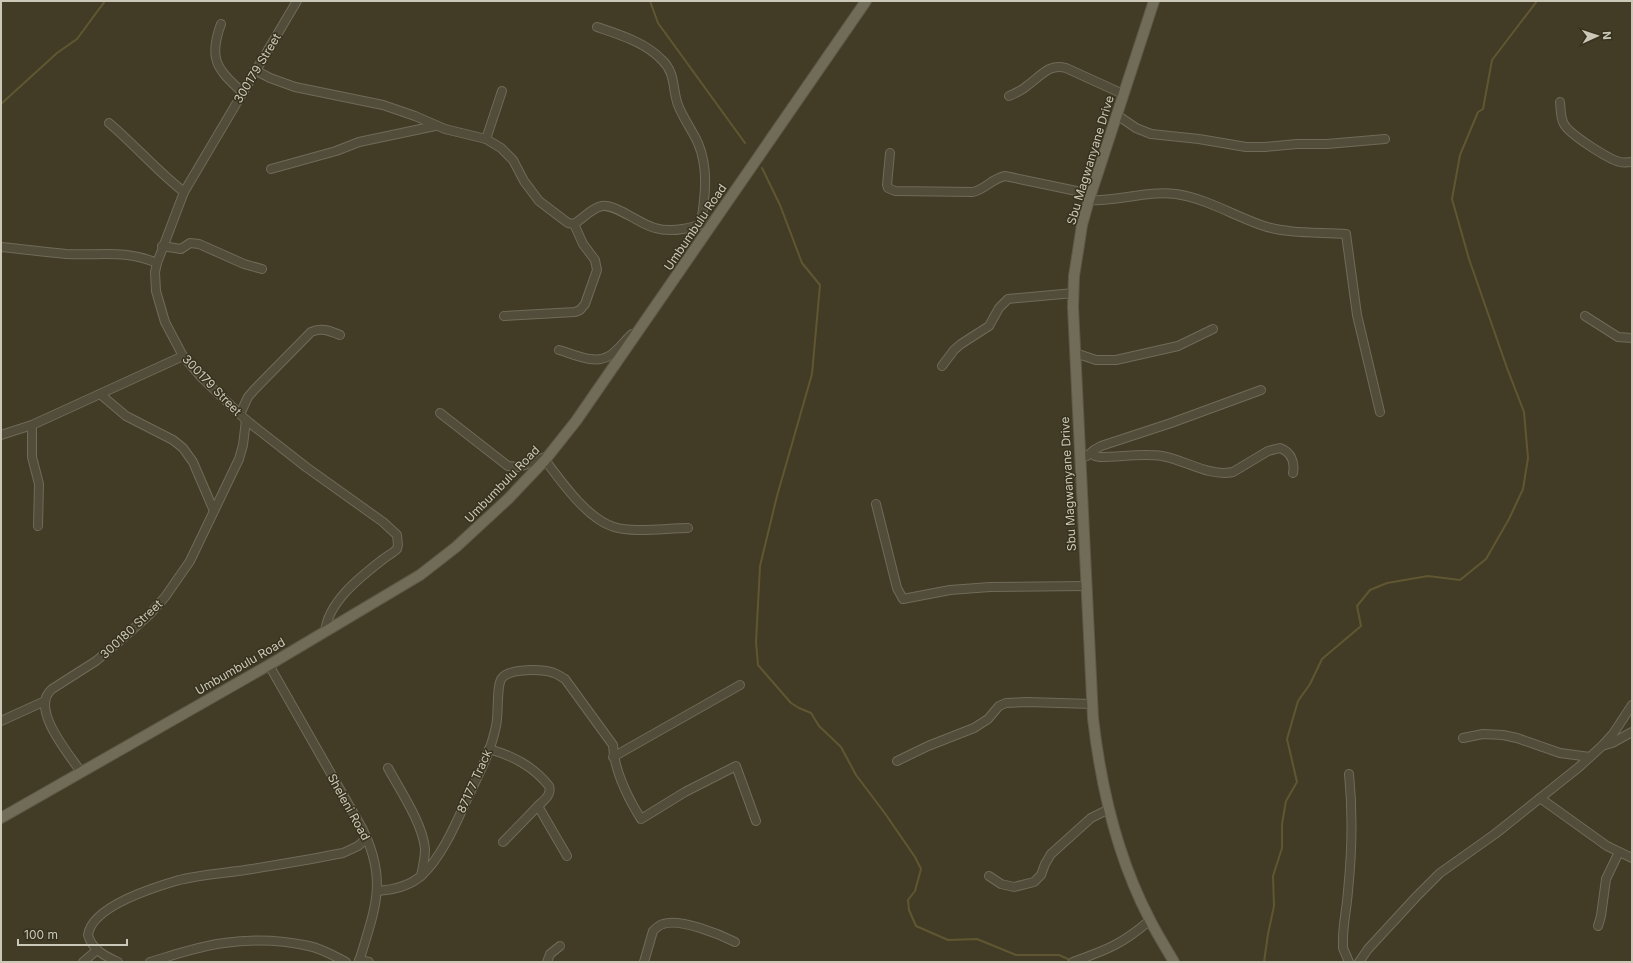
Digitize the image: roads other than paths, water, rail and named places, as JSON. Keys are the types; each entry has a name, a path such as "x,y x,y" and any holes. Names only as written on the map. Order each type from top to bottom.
{"main road":[{"name":"Umbumbulu Road","path":"1,818 269,665 397,589 440,561 492,515 546,458 576,421 866,1"},
{"name":"Sbu Magwanyane Drive","path":"1154,1 1082,225 1074,276 1075,353 1092,704 1098,761 1109,809 1123,857 1150,920 1174,962"}],"street":[{"name":"300179 Street","path":"297,1 184,192 162,246 157,263 155,282 158,300 165,322 183,356 202,378 243,417 306,467 383,522 397,535 397,549 354,584 340,599 327,618 325,632"},
{"path":"222,24 216,43 216,60 224,75 242,92"},
{"path":"597,27 646,47 662,59 671,72 678,106 693,133 702,155 705,195 701,224"},
{"path":"1010,96 1027,86 1047,69 1057,67 1066,68 1123,94"},
{"path":"255,70 270,78 295,87 400,110 435,126 486,139 501,148 513,160 524,181 540,201 565,221 574,224 583,244 595,260 597,270 583,307 575,312 504,316"},
{"path":"486,139 502,91"},
{"path":"1560,102 1561,116 1564,124 1574,135 1613,159 1622,163 1632,162"},
{"path":"1117,115 1136,128 1151,134 1199,139 1246,147 1327,144 1385,138"},
{"path":"109,123 127,138 164,177 184,192"},
{"path":"271,169 359,142 435,126"},
{"path":"890,153 886,185 888,188 895,191 973,192 983,188 993,180 1005,176 1108,201 1154,193 1176,194 1219,206 1265,227 1285,230 1346,234 1357,316 1380,412"},
{"path":"574,224 594,209 607,206 613,207 639,222 656,228 670,230 715,220"},
{"path":"162,246 180,249 190,243 199,244 244,264 262,269"},
{"path":"1,247 67,254 116,253 142,256 157,263"},
{"path":"942,366 947,358 961,344 989,326 999,308 1008,299 1074,293"},
{"path":"1585,316 1618,337 1632,338"},
{"path":"559,350 591,360 604,359 613,353 629,337 642,327"},
{"name":"300180 Street","path":"45,701 46,695 52,689 96,661 116,646 150,614 165,597 190,561 239,459 243,445 243,417 248,397 310,332 319,329 327,330 340,335"},
{"path":"1075,353 1096,360 1116,360 1178,346 1213,329"},
{"path":"1,435 32,425 183,356"},
{"path":"1080,456 1091,454 1094,450 1101,446 1171,424 1261,390"},
{"path":"100,394 126,416 173,440 183,448 193,462 214,511"},
{"path":"440,413 508,466 519,467 546,458 566,488 597,518 614,527 630,530 688,528"},
{"path":"32,425 32,457 38,484 38,526"},
{"path":"1091,454 1100,457 1142,455 1163,456 1205,469 1229,473 1268,451 1280,448 1287,452 1291,457 1294,465 1293,473"},
{"path":"876,504 896,584 903,599 950,590 990,587 1086,586"},
{"name":"Sheleni Road","path":"269,665 367,838 374,861 377,891 374,914 359,961"},
{"name":"87177 Track","path":"377,891 394,889 414,882 428,870 441,849 458,817 489,750 497,724 499,683 503,676 510,672 543,671 556,673 565,679 609,738 613,745 613,757"},
{"path":"740,685 613,757 626,790 641,820 685,792 736,766 756,820"},
{"path":"1,721 45,701"},
{"path":"45,701 44,706 46,715 53,729 81,772"},
{"path":"897,761 974,728 988,719 999,706 1006,703 1027,702 1092,704"},
{"path":"1359,962 1368,949 1432,880 1540,798 1590,757 1602,746 1619,725 1632,705"},
{"path":"1602,746 1612,743 1632,732"},
{"path":"1463,738 1483,734 1503,735 1517,738 1560,753 1590,757"},
{"path":"489,750 508,755 521,761 547,783 550,788 550,793 504,842"},
{"path":"388,768 417,821 424,840 424,857 421,876"},
{"path":"1349,962 1343,948 1343,940 1351,843 1352,807 1350,774"},
{"path":"1540,798 1584,830 1619,852 1632,858"},
{"path":"538,806 567,856"},
{"path":"989,876 1001,884 1014,887 1034,882 1041,875 1051,854 1091,818 1109,809"},
{"path":"118,962 97,950 90,941 88,935 91,926 111,907 132,897 180,880 342,853 358,846 367,838"},
{"path":"1598,926 1602,910 1606,879 1619,852"},
{"path":"1073,962 1102,952 1118,944 1150,920"},
{"path":"644,962 652,931 664,923 672,922 702,929 735,942"},
{"path":"150,962 209,946 242,941 290,943 310,946 346,962"},
{"path":"547,962 550,954 560,946"},
{"path":"83,962 88,956 97,950"},
{"path":"359,961 369,962"}],"waterway":[{"path":"1,104 57,53 77,39 105,1"},
{"path":"650,1 658,23 745,143"},
{"path":"1264,962 1274,906 1273,876 1282,848 1282,824 1286,801 1297,782 1287,739 1298,701 1310,684 1322,659 1361,626 1357,606 1370,590 1387,583 1428,576 1460,580 1486,559 1509,519 1523,489 1528,458 1524,412 1469,259 1452,199 1460,155 1478,112 1483,109 1492,60 1537,1"},
{"path":"762,168 780,205 802,263 820,285 812,374 777,496 760,566 756,642 758,665 791,703 811,713 819,726 841,747 856,775 915,857 921,869 915,891 908,900 909,910 916,926 948,940 977,939 1016,955 1059,955 1068,959 1069,962"}]}
